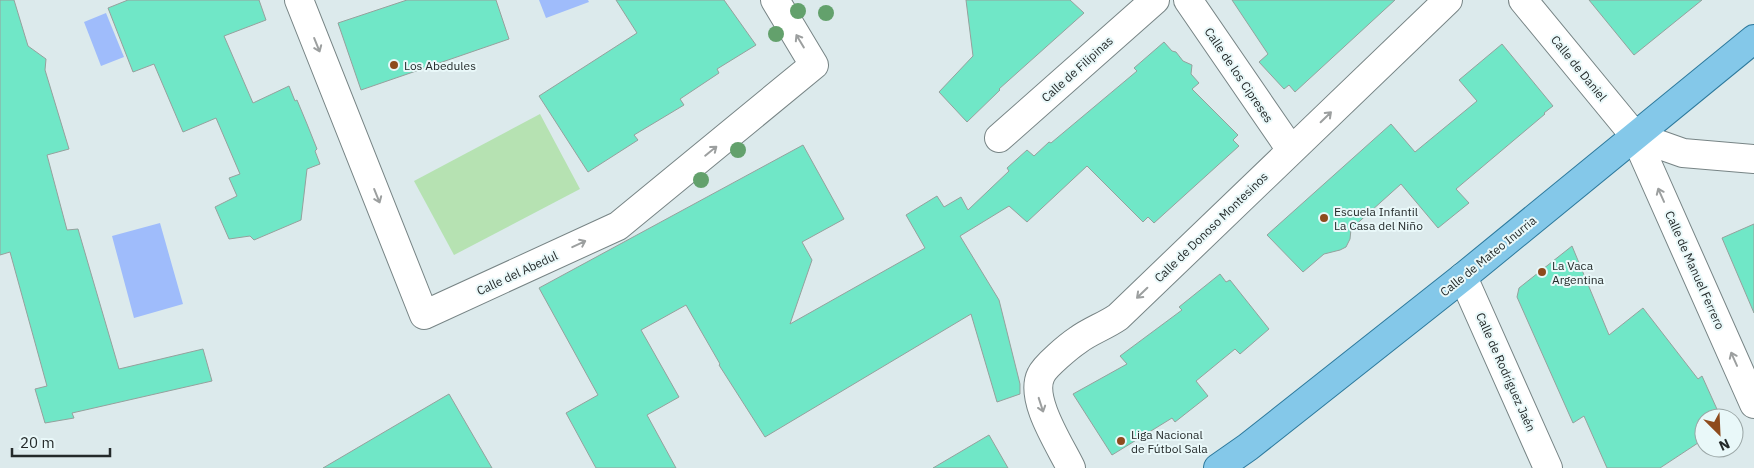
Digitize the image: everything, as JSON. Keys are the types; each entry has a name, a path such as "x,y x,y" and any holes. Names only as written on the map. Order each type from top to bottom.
{"main road":[{"name":"Calle de Mateo Inurria","path":"1218,468 1248,447 1463,277 1754,39"}],"street":[{"name":"Calle del Abedul","path":"299,0 424,316 618,226 814,65 775,0"},
{"name":"Calle de Filipinas","path":"999,138 1155,0"},
{"name":"Calle de los Cipreses","path":"1188,0 1291,150"},
{"name":"Calle de Donoso Montesinos","path":"1071,468 1040,403 1038,386 1042,372 1079,339 1118,317 1448,0"},
{"name":"Calle de Daniel","path":"1523,0 1635,136"},
{"path":"1635,136 1683,153 1754,159"},
{"name":"Calle de Manuel Ferrero","path":"1635,136 1754,404"},
{"name":"Calle de Rodríguez Jaén","path":"1463,277 1548,468"}],"green space":[{"path":"540,114 580,189 454,255 414,181"}],"water":[{"path":"539,0 588,0 589,2 546,18"},
{"path":"106,13 124,57 101,66 84,22"},
{"path":"160,223 183,304 134,318 112,236"}],"building":[{"path":"0,0 14,0 28,46 46,59 45,70 69,149 47,155 67,230 78,229 119,369 203,349 212,381 72,413 74,418 45,423 35,389 47,386 10,252 0,255"},
{"path":"128,0 259,0 266,20 224,36 253,103 289,86 295,101 297,100 317,149 315,151 320,164 307,169 301,220 254,240 250,236 229,239 215,207 237,196 229,178 240,174 216,118 183,132 154,64 133,72 108,8"},
{"name":"Los Abedules","path":"407,0 496,0 509,39 361,90 338,23"},
{"path":"616,0 724,0 756,45 717,69 719,73 680,99 684,105 634,135 638,140 588,172 539,96 637,33"},
{"path":"966,0 1070,0 1084,13 999,89 967,122 939,92 973,56"},
{"path":"1232,0 1395,0 1295,92 1289,85 1284,89 1259,62 1268,54"},
{"path":"1589,0 1702,0 1634,55"},
{"path":"1164,42 1183,61 1192,65 1191,74 1199,83 1192,89 1238,135 1233,140 1239,146 1154,223 1148,217 1143,222 1087,166 1027,222 1009,206 960,236 999,300 1020,384 1020,394 997,402 971,314 765,437 719,365 686,305 641,330 679,397 647,415 676,468 596,468 566,413 598,395 539,288 803,145 844,219 802,242 812,260 790,324 925,248 906,215 937,196 944,207 961,197 968,210 1009,171 1007,168 1027,150 1034,156 1049,142 1051,143 1137,71 1134,68"},
{"path":"1502,44 1553,106 1456,189 1469,203 1438,228 1401,184 1351,229 1350,239 1346,247 1324,254 1303,272 1267,235 1391,124 1415,152 1477,101 1459,80"},
{"path":"1754,224 1754,313 1722,238"},
{"path":"1572,246 1609,335 1643,308 1698,379 1702,376 1716,408 1694,408 1694,446 1660,468 1607,468 1584,416 1573,423 1517,297 1519,288"},
{"path":"1220,274 1226,282 1230,280 1269,329 1240,354 1235,349 1196,381 1208,396 1175,422 1172,418 1112,455 1073,394 1127,364 1120,356 1182,310 1179,307"},
{"path":"449,394 492,468 323,468"},
{"path":"989,435 1008,468 933,468"}],"place":[{"name":"Los Abedules","path":"394,65"},
{"name":"Escuela Infantil La Casa del Niño","path":"1324,218"},
{"name":"La Vaca Argentina","path":"1542,272"},
{"name":"Liga Nacional de Fútbol Sala","path":"1121,441"}]}
